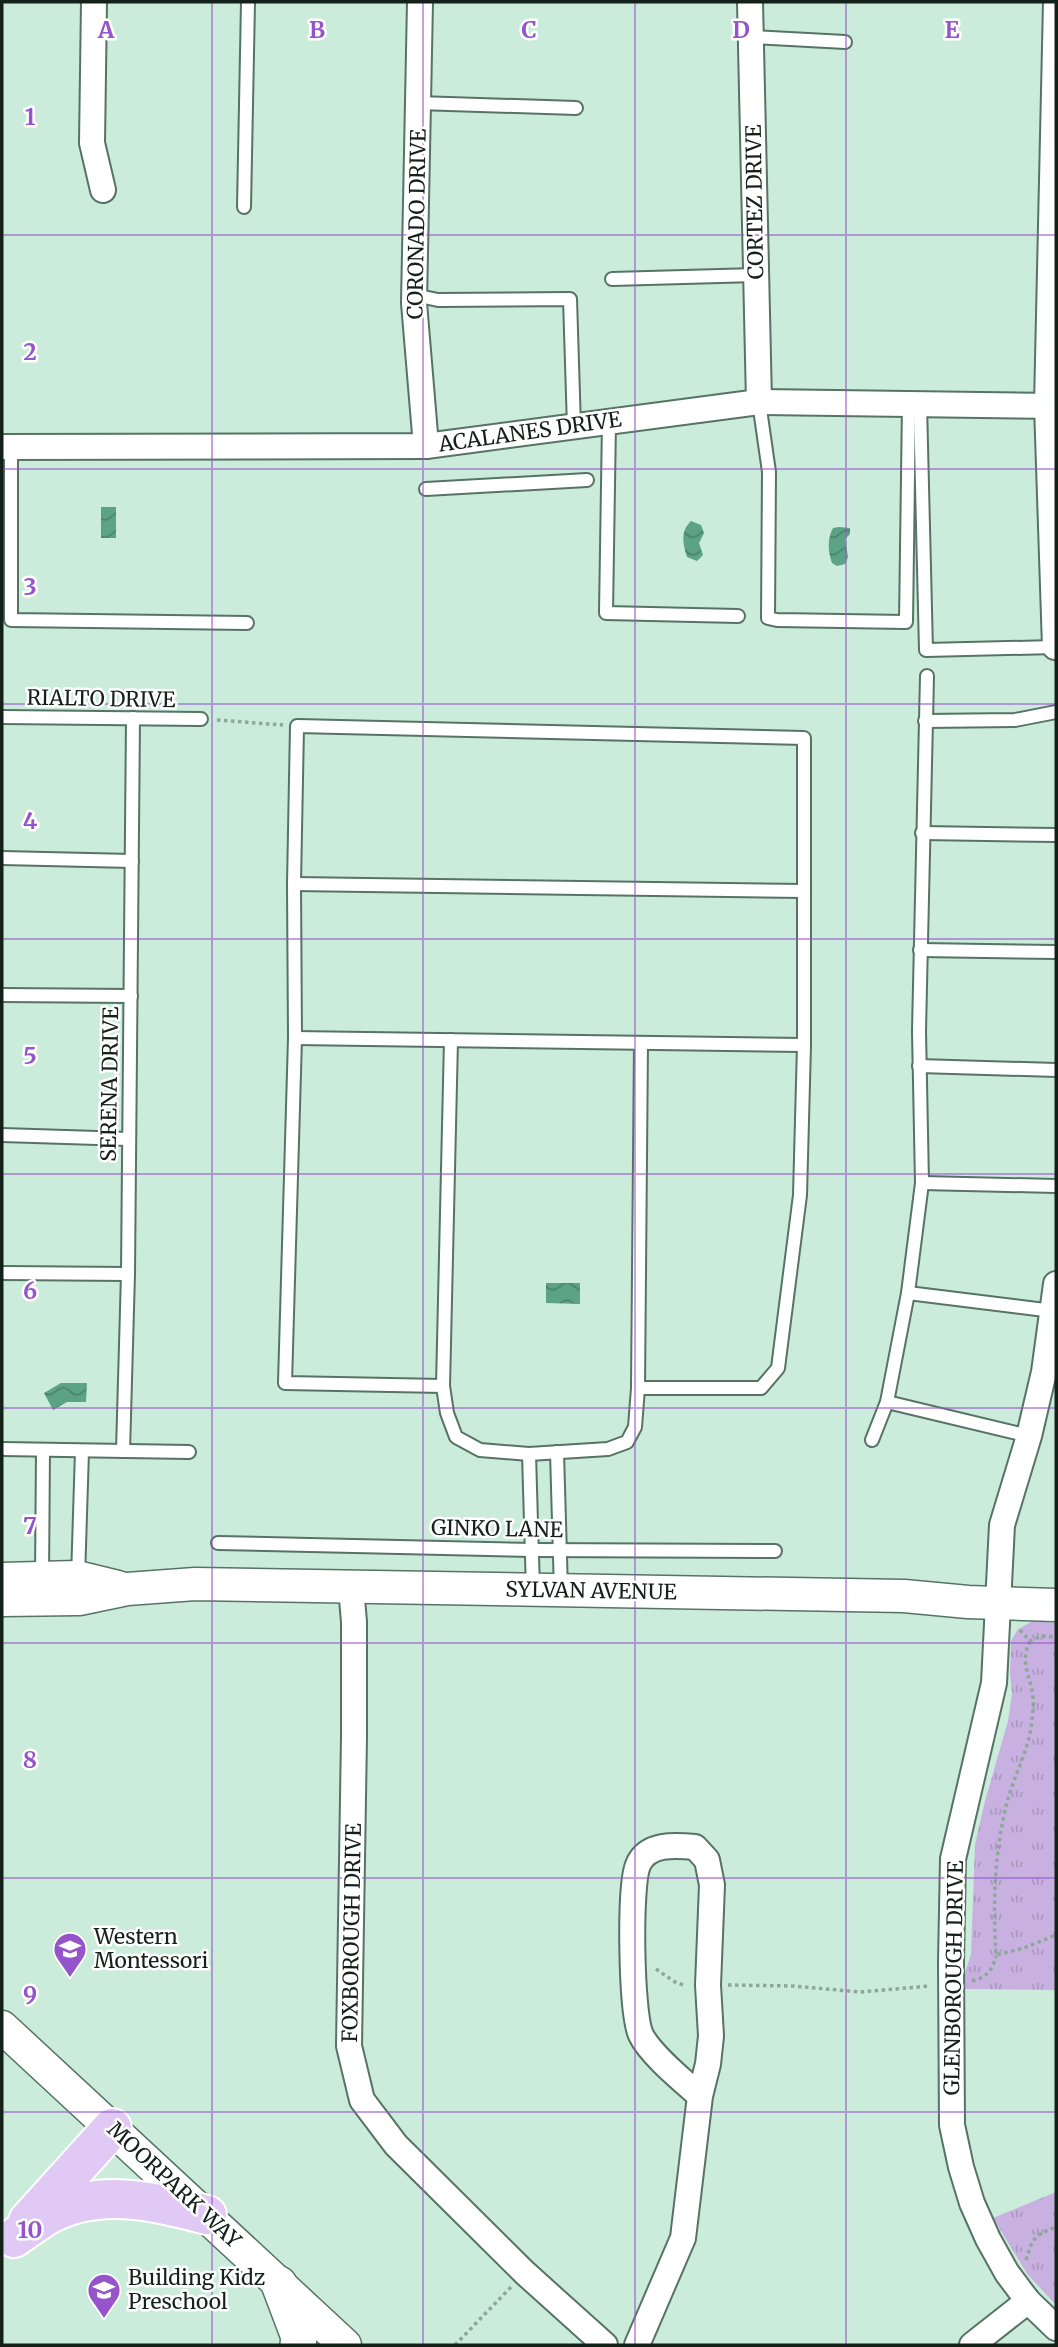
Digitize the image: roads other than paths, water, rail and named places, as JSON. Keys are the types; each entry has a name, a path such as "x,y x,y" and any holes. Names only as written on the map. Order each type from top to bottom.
{"highway":[{"path":"8,2249 112,2128"},
{"path":"8,2249 48,2215 81,2202 118,2197 151,2201 206,2215"}],"main road":[{"path":"279,2284 299,2337 298,2345"}],"street":[{"path":"94,2 92,143 103,190"},
{"name":"CORONADO DRIVE","path":"420,2 414,295 426,446"},
{"name":"CORTEZ DRIVE","path":"750,2 759,402"},
{"path":"1055,647 1052,405 1056,2"},
{"name":"ACALANES DRIVE","path":"7,447 426,446 759,402 1052,405"},
{"name":"GLENBOROUGH DRIVE","path":"1056,1284 1044,1372 1029,1436 1002,1525 994,1683 953,1859 952,2125 972,2203 988,2239 1028,2301 1056,2328"},
{"name":"SYLVAN AVENUE","path":"2,1579 44,1589"},
{"name":"SYLVAN AVENUE","path":"2,1600 44,1589 127,1589 195,1584 863,1595 1056,1605"},
{"name":"FOXBOROUGH DRIVE","path":"351,1587 354,1622 354,1736 349,2046 362,2100 396,2144 525,2273 604,2345"},
{"path":"636,2345 682,2238 710,2036 708,1985 712,1885 707,1860 695,1847 654,1848 638,1864 632,1909 635,2019 641,2037 700,2096"},
{"name":"MOORPARK WAY","path":"2,2027 345,2345"},
{"path":"972,2345 1028,2301"}],"lane":[{"path":"244,207 248,2"},
{"path":"751,37 845,42"},
{"path":"418,103 576,108"},
{"path":"612,279 756,275"},
{"path":"414,295 438,300 570,299 574,426"},
{"path":"759,402 769,468 768,618 906,622 909,468 915,404"},
{"path":"915,404 926,650 1055,647"},
{"path":"609,422 606,613 738,616"},
{"path":"7,447 10,620 247,623"},
{"path":"426,489 587,480"},
{"path":"872,1440 887,1402 908,1293 922,1183 920,950 927,676"},
{"path":"925,720 1015,720 1056,712"},
{"name":"RIALTO DRIVE","path":"2,717 201,719"},
{"name":"SERENA DRIVE","path":"123,1451 128,1274 133,718"},
{"path":"443,1386 285,1383 295,1038 297,726 804,738 804,1045 800,1195 779,1368 761,1388 638,1388"},
{"path":"922,834 1056,835"},
{"path":"2,858 132,861"},
{"path":"294,884 804,891"},
{"path":"920,950 1056,951"},
{"path":"2,995 131,996"},
{"path":"295,1038 804,1045"},
{"path":"452,1040 443,1386 447,1413 456,1437 480,1450 529,1454 608,1449 627,1442 635,1427 638,1388 641,1043"},
{"path":"919,1066 1056,1070"},
{"path":"2,1135 129,1139"},
{"path":"922,1183 1056,1186"},
{"path":"2,1273 128,1274"},
{"path":"908,1293 1054,1311"},
{"path":"887,1402 1029,1436"},
{"path":"2,1449 189,1452"},
{"path":"43,1450 44,1589"},
{"path":"78,1588 82,1451"},
{"path":"547,1591 559,1550 557,1452"},
{"path":"529,1454 532,1550 547,1591"},
{"name":"GINKO LANE","path":"218,1543 532,1550 775,1551"}],"water":[{"path":"101,507 116,507 116,538 101,538"},
{"path":"691,521 701,525 704,533 699,543 703,555 697,561 687,557 684,543 685,529"},
{"path":"833,528 850,528 850,534 845,539 848,557 845,564 837,566 832,563 829,545"},
{"path":"546,1283 580,1283 580,1304 546,1303"},
{"path":"61,1383 87,1383 86,1402 67,1402 53,1410 44,1393"}],"place":[{"name":"Western Montessori","path":"70,1979"},
{"name":"Building Kidz Preschool","path":"104,2320"}]}
